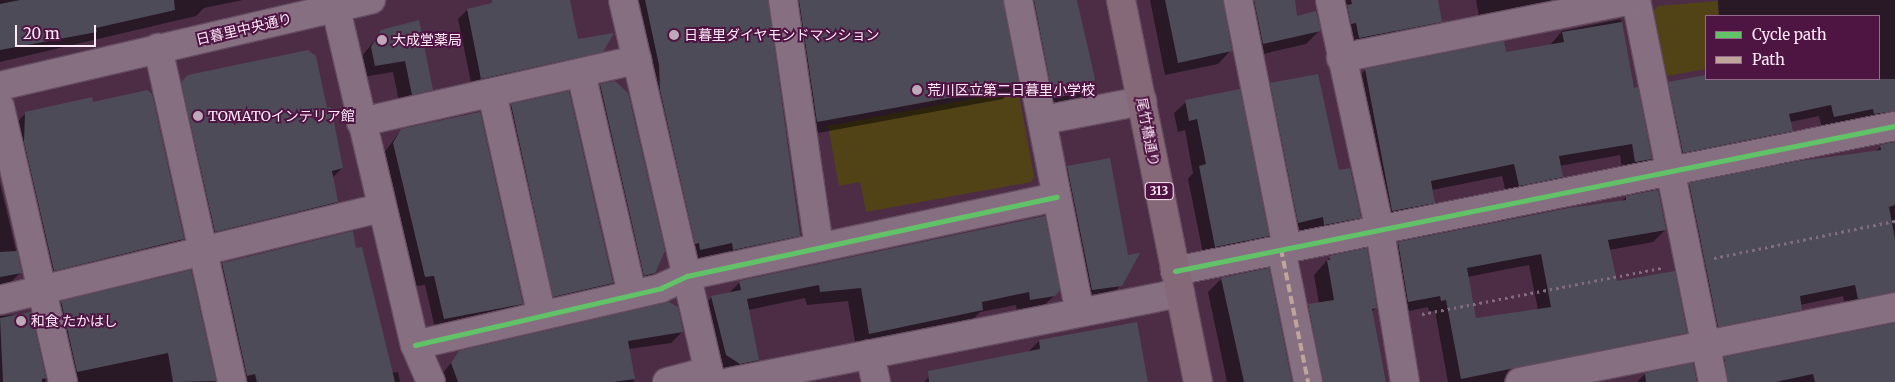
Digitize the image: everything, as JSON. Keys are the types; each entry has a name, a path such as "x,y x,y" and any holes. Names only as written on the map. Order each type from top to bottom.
{"main road":[{"name":"尾竹橋通り","path":"1121,0 1198,382"}],"street":[{"name":"日暮里中央通り","path":"0,86 331,4 371,0"},
{"path":"623,0 688,276 716,378"},
{"path":"784,0 819,247"},
{"path":"1018,0 1080,312"},
{"path":"1238,0 1308,382"},
{"path":"1330,0 1341,58 1380,231 1393,320 1405,382"},
{"path":"1341,58 1630,0"},
{"path":"1636,0 1672,171 1713,382"},
{"path":"331,4 415,345 431,382"},
{"path":"158,48 232,382"},
{"path":"361,122 637,60"},
{"path":"581,73 632,294"},
{"path":"492,93 541,313"},
{"path":"1043,120 1142,100"},
{"path":"0,107 63,382"},
{"path":"667,382 716,378 870,354 1080,312 1284,249 1895,126"},
{"path":"415,345 541,313 661,288 688,276 1057,197"},
{"path":"0,300 381,208"},
{"path":"1520,382 1895,307"},
{"path":"870,354 876,382"}],"path":[{"path":"1393,320 1895,221"}],"shaded area":[{"path":"1717,1 1719,15 1705,15 1705,69 1666,76 1653,12 1658,6"},
{"path":"1018,90 1034,177 1031,182 866,212 860,182 839,186 828,126"}],"building":[{"path":"20,0 174,0 175,10 96,28 97,32 0,50 0,4"},
{"path":"492,0 570,0 578,39 614,33 603,52 481,79 467,9 492,3"},
{"path":"645,0 768,0 800,236 733,250 732,243 700,250 699,243 695,244 660,90 659,65"},
{"path":"799,0 1003,0 1019,85 817,122"},
{"path":"1034,0 1077,0 1095,79 1087,92 1053,98"},
{"path":"1165,0 1223,0 1232,51 1178,63"},
{"path":"1254,0 1295,0 1297,16 1316,11 1321,31 1263,44"},
{"path":"1351,0 1438,0 1442,22 1359,38 1356,23 1351,24 1347,5 1352,4"},
{"path":"419,20 433,90 412,95 405,61 375,66 371,47 381,30"},
{"path":"1622,22 1634,88 1638,87 1652,159 1635,162 1632,144 1559,156 1563,177 1519,186 1514,164 1431,181 1435,203 1392,211 1365,69 1504,41 1506,52 1564,42 1562,32"},
{"path":"308,50 316,56 327,108 331,107 343,168 332,171 338,202 215,232 181,82 188,75"},
{"path":"1318,74 1339,170 1350,168 1361,218 1324,225 1323,217 1298,223 1270,83"},
{"path":"1705,75 1705,80 1895,79 1895,111 1874,114 1873,109 1834,117 1831,105 1789,114 1793,131 1683,153 1668,82"},
{"path":"615,81 628,93 665,251 655,273 644,276 600,84"},
{"path":"1240,89 1269,236 1215,247 1199,166 1206,164 1197,119 1189,121 1185,100"},
{"path":"147,90 152,94 184,239 54,271 24,142 25,112 92,97 93,102"},
{"path":"569,91 613,283 553,297 511,104"},
{"path":"480,112 523,304 444,319 434,276 425,277 393,143 401,129"},
{"path":"1895,142 1895,205 1889,207 1895,239 1895,292 1858,299 1855,285 1800,296 1802,310 1718,327 1689,183 1799,161 1881,150 1880,145"},
{"path":"1110,158 1128,255 1140,253 1122,286 1092,290 1067,166"},
{"path":"1658,190 1666,230 1608,240 1617,281 1675,271 1687,333 1461,379 1446,300 1441,301 1440,296 1408,302 1398,242 1569,208 1626,200 1626,196","holes":["1541,254 1551,307 1476,318 1467,268"]},
{"path":"1045,216 1060,290 1055,296 1030,300 1029,292 982,302 983,310 869,334 861,288 820,292 819,285 747,299 759,360 740,364 726,355 711,296 741,290 739,281"},
{"path":"353,231 356,248 362,247 395,382 257,382 255,374 247,376 222,263"},
{"path":"1367,248 1377,308 1372,309 1386,382 1323,382 1308,304 1334,300 1327,260 1330,260 1329,256"},
{"path":"17,251 22,273 0,277 0,252"},
{"path":"1269,268 1292,382 1244,382 1221,278"},
{"path":"191,270 216,381 173,382 168,353 77,372 61,301"},
{"path":"669,302 678,307 683,332 628,341 635,379 613,382 458,382 451,363 459,351"},
{"path":"31,312 46,378 42,379 42,382 3,382 0,318"},
{"path":"1137,322 1148,382 929,382 928,371 1040,349 1039,340"},
{"path":"1895,323 1895,382 1815,382 1813,374 1776,382 1728,382 1724,357"},
{"path":"1693,363 1697,382 1646,382 1645,373"}],"marked path":[{"path":"1281,249 1308,382"}],"cycle path":[{"path":"1175,271 1895,126"},
{"path":"415,345 661,288 687,276 1057,197"}],"place":[{"name":"日暮里ダイヤモンドマンション","path":"674,35"},
{"name":"大成堂薬局","path":"382,40"},
{"name":"荒川区立第二日暮里小学校","path":"917,90"},
{"name":"TOMATOインテリア館","path":"198,116"},
{"name":"和食 たかはし","path":"21,321"}]}
